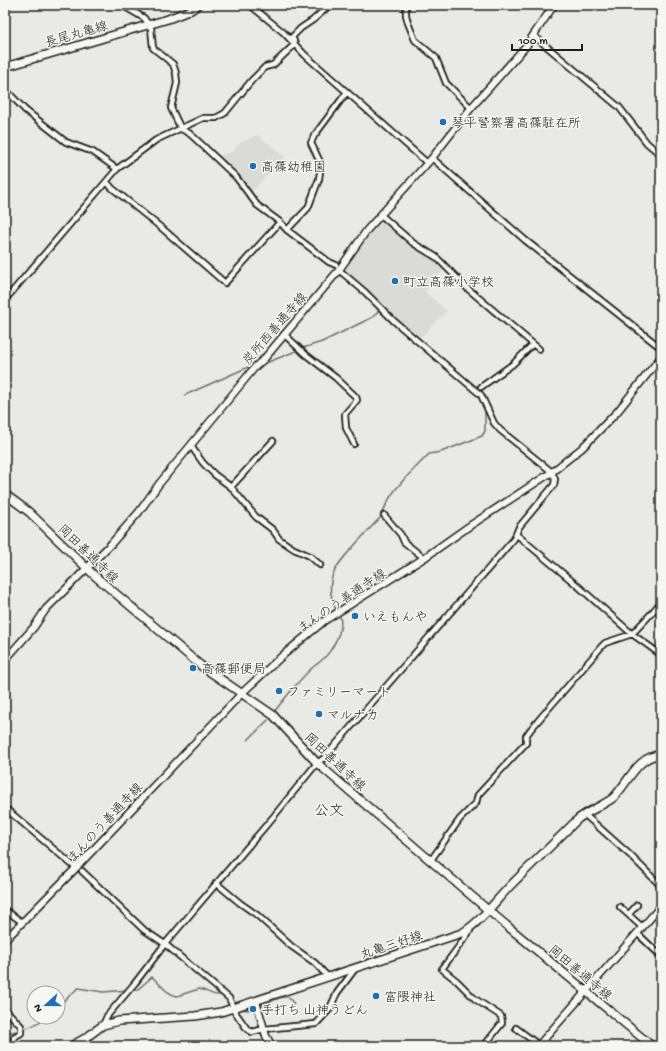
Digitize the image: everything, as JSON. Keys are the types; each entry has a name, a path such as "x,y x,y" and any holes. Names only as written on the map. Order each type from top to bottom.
{"main road":[{"name":"長尾丸亀線","path":"5,67 148,24 191,10 198,5"},
{"name":"炭所西善通寺線","path":"5,660 34,627 46,609 111,544 139,512 159,484 255,367 264,359 367,230 432,158 471,108 526,46 553,5"},
{"name":"まんのう善通寺線","path":"5,940 76,868 242,693 292,647 324,621 424,558 552,472 582,448 617,412 661,356"},
{"name":"岡田善通寺線","path":"5,494 40,522 86,568 200,666 273,715 317,763 488,910 652,1046"},
{"name":"丸亀三好線","path":"71,1046 87,1037 102,1025 119,1021 207,1015 233,1008 257,1005 328,977 450,938 470,928 512,884 584,814 613,797 642,762 656,755 661,755"},
{"path":"539,1046 661,906"},
{"path":"257,1005 266,1036 272,1046"}],"street":[{"path":"102,1025 107,1016 165,944 317,763 324,758 517,535 519,527 554,485 555,479 552,472 500,430 494,423 481,395 394,321 337,267 287,230 280,222 257,205 236,177 189,133 181,129 170,108 177,83 173,64 153,48 150,28 144,18 122,5"},
{"path":"250,5 283,32 306,56 425,161"},
{"path":"295,44 292,37 330,5"},
{"path":"406,5 408,23 415,40 436,58 446,83 471,108"},
{"path":"533,35 619,107 643,138 661,155"},
{"path":"5,300 117,169 156,140 203,118 216,118 225,113 252,80 265,67 273,66 295,44"},
{"path":"5,89 25,110 66,142 93,152 117,169"},
{"path":"287,230 304,214 308,208 319,179 321,164 311,143 314,136 347,92"},
{"path":"432,158 525,240 661,348"},
{"path":"106,182 225,283 280,222"},
{"path":"381,215 413,243 436,257 467,288 539,349"},
{"path":"284,334 305,354 336,378 356,397 357,400 345,414 346,428 354,444"},
{"path":"481,387 513,364 534,344"},
{"path":"231,487 273,442"},
{"path":"191,446 203,463 215,475 231,487 248,509 273,530 279,539 294,549 310,556 320,565"},
{"path":"384,516 401,535 404,542 424,558"},
{"path":"517,535 632,634 661,655"},
{"path":"431,860 460,819 476,803 478,795 526,743 526,736 531,729 602,646 605,643 632,634 650,616 661,602"},
{"path":"5,808 76,868"},
{"path":"584,814 630,855 661,886"},
{"path":"82,871 144,930 165,944 229,998 233,1008 247,1029 252,1032 264,1029 316,1024 329,1010 337,993 356,968"},
{"path":"216,883 257,915 291,946 315,963 328,977"},
{"path":"629,914 637,905"},
{"path":"620,907 642,927"},
{"path":"5,910 22,922"},
{"path":"470,928 470,931 442,969 458,981 475,999 501,1016 502,1023 484,1046"},
{"path":"636,933 661,956"},
{"path":"5,1009 21,1026 21,1033 14,1037 16,1046"},
{"path":"516,1028 539,1046"}],"shaded area":[{"name":"高篠幼稚園","path":"257,135 285,157 250,193 233,169 217,156 232,152 240,143"},
{"name":"町立高篠小学校","path":"382,217 413,245 435,259 444,269 425,292 447,311 420,338 384,308 343,268"}],"waterway":[{"path":"364,294 390,321"},
{"path":"303,348 322,342 373,317 379,310"},
{"path":"393,317 483,393 489,407"},
{"path":"266,363 296,351"},
{"path":"185,395 253,365"},
{"path":"336,610 330,591 332,576 340,562 381,517 391,496 400,484 429,454 441,452 482,436 485,431 485,411"},
{"path":"274,712 302,678 330,651 339,634 341,622 340,617"},
{"path":"248,740 268,720"},
{"path":"131,990 137,990 152,977 166,991 173,995 177,996 199,989 214,995 219,995"},
{"path":"66,999 78,988 103,992 128,990"},
{"path":"259,1006 284,997 288,997 294,1004"},
{"path":"240,1009 248,1010 256,1007"},
{"path":"5,1033 17,1031 33,1025"}],"place":[{"name":"琴平警察署高篠駐在所","path":"443,122"},
{"name":"高篠幼稚園","path":"253,166"},
{"name":"町立高篠小学校","path":"395,281"},
{"name":"いえもんや","path":"355,616"},
{"name":"高篠郵便局","path":"193,668"},
{"name":"ファミリーマート","path":"279,691"},
{"name":"マルナカ","path":"319,714"},
{"name":"富隈神社","path":"376,996"},
{"name":"手打ち 山神うどん","path":"253,1009"}],"district":[{"name":"公文","path":"329,810"}]}
